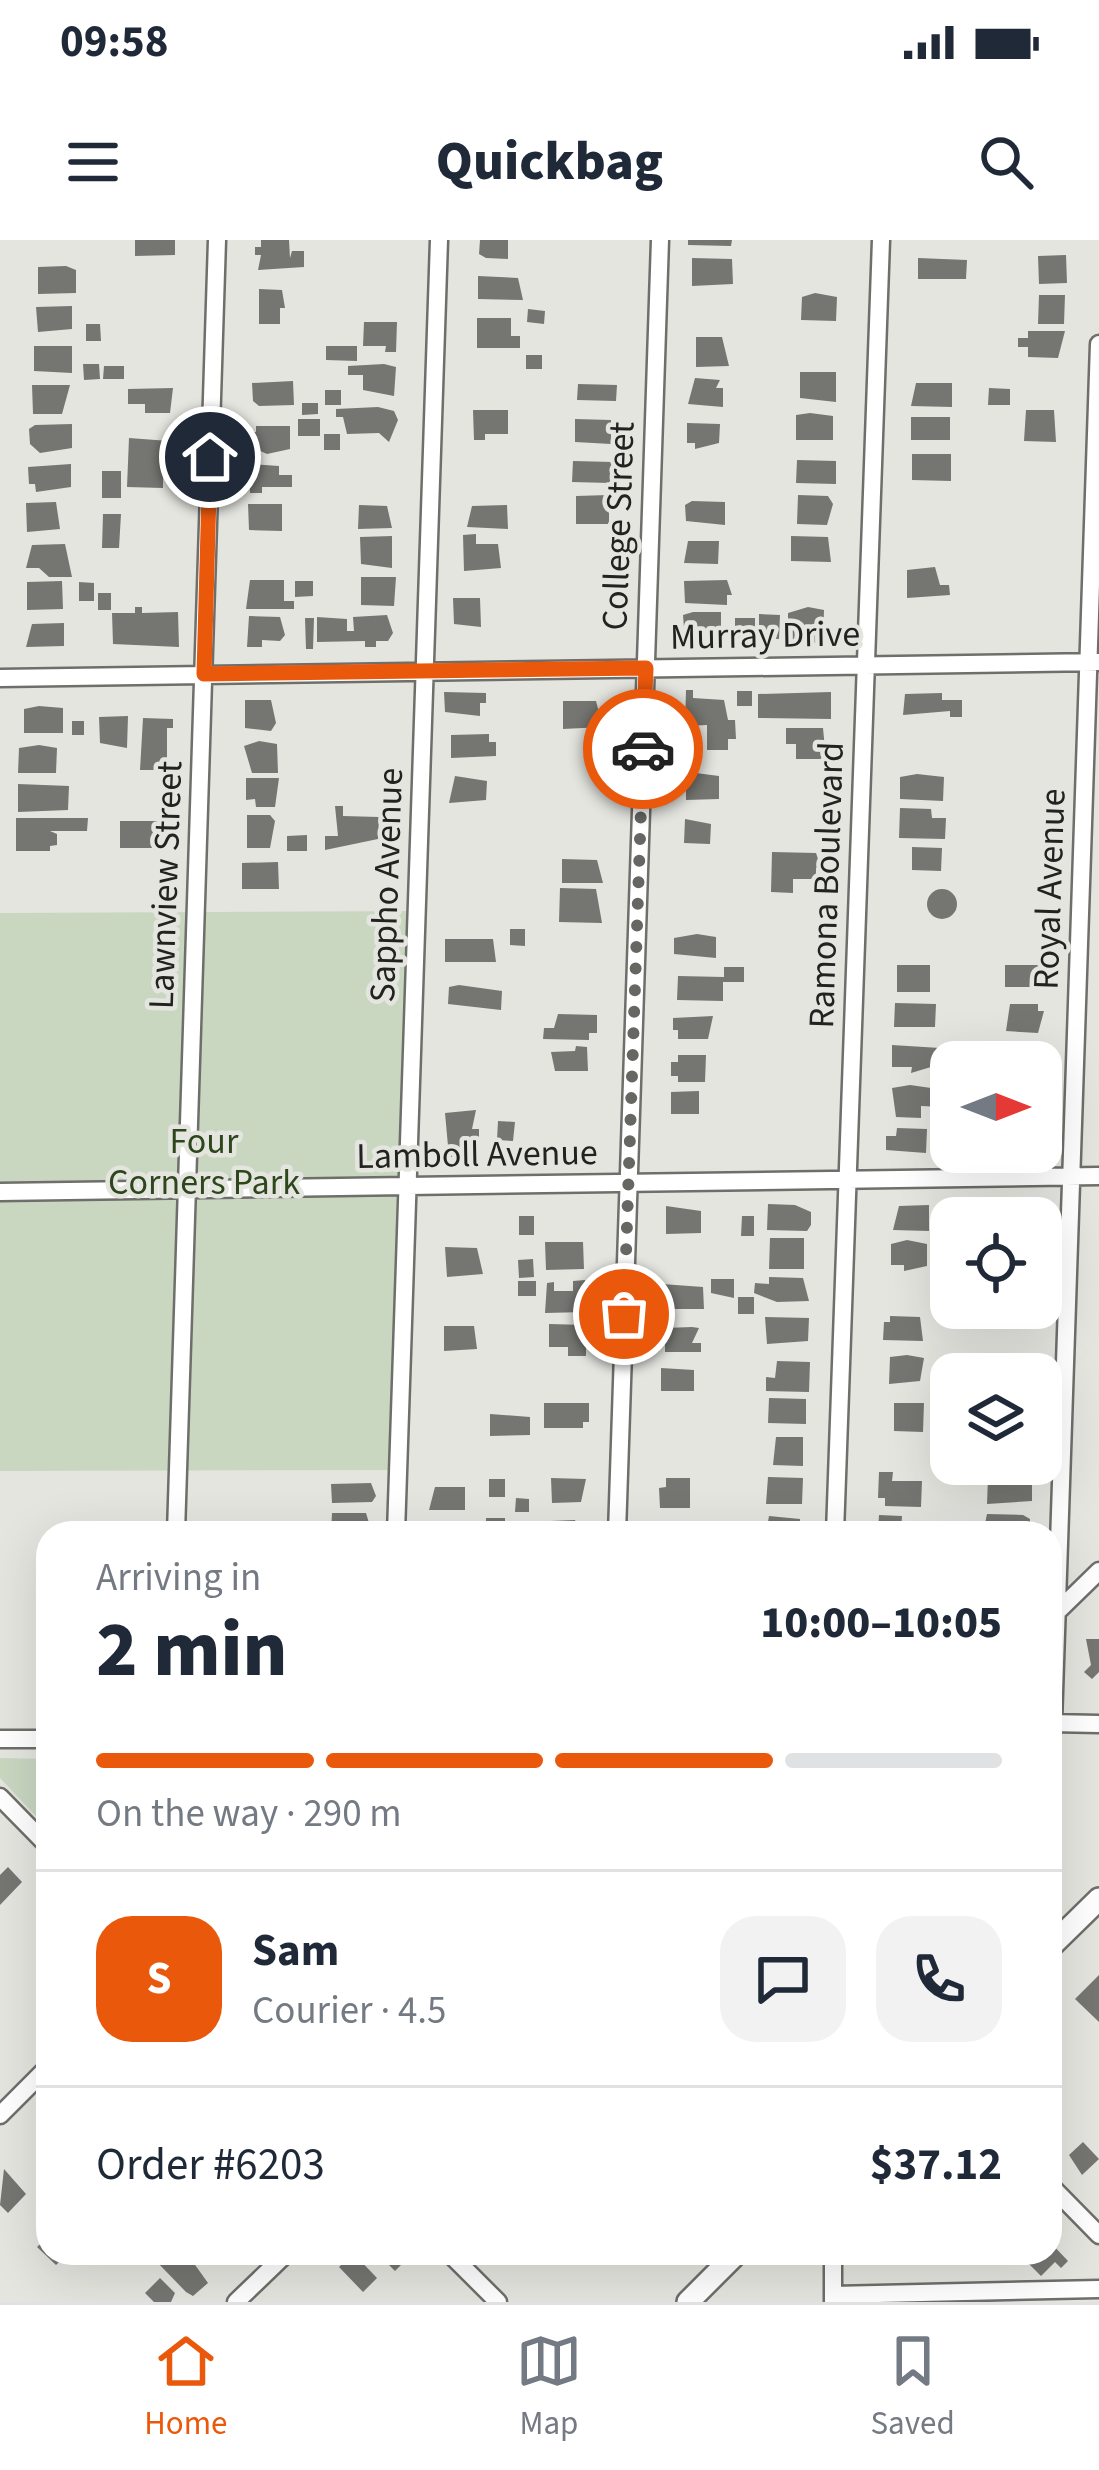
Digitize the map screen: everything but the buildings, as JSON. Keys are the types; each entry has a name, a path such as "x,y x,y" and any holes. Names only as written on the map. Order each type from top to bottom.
{"main road":[{"path":"1062,1935 1099,1899"},
{"path":"688,2302 725,2265"}],"street":[{"name":"Lawnview Street","path":"176,1521 217,240"},
{"name":"Sappho Avenue","path":"396,1521 439,240"},
{"name":"College Street","path":"617,1521 660,240"},
{"name":"Ramona Boulevard","path":"835,1521 880,240"},
{"name":"Royal Avenue","path":"1061,1521 1093,662 1099,344"},
{"name":"Murray Drive","path":"0,678 1093,662"},
{"name":"Lamboll Avenue","path":"0,1192 1099,1176"},
{"path":"1062,1607 1099,1570"},
{"path":"1062,1723 1099,1724"},
{"path":"0,1739 36,1739"},
{"path":"0,1797 36,1834"},
{"path":"0,2115 36,2079"},
{"path":"1062,2195 1096,2225"},
{"path":"236,2302 275,2265"},
{"path":"461,2265 498,2302"},
{"path":"833,2265 833,2298 1099,2290"}],"green space":[{"name":"Four Corners Park","path":"417,911 398,1470 0,1471 0,913"},
{"path":"0,1758 36,1759 36,1816 0,1778"}],"way so far":[{"path":"624,1314 643,749"}],"route":[{"path":"210,457 204,674 646,668 643,749"}]}
